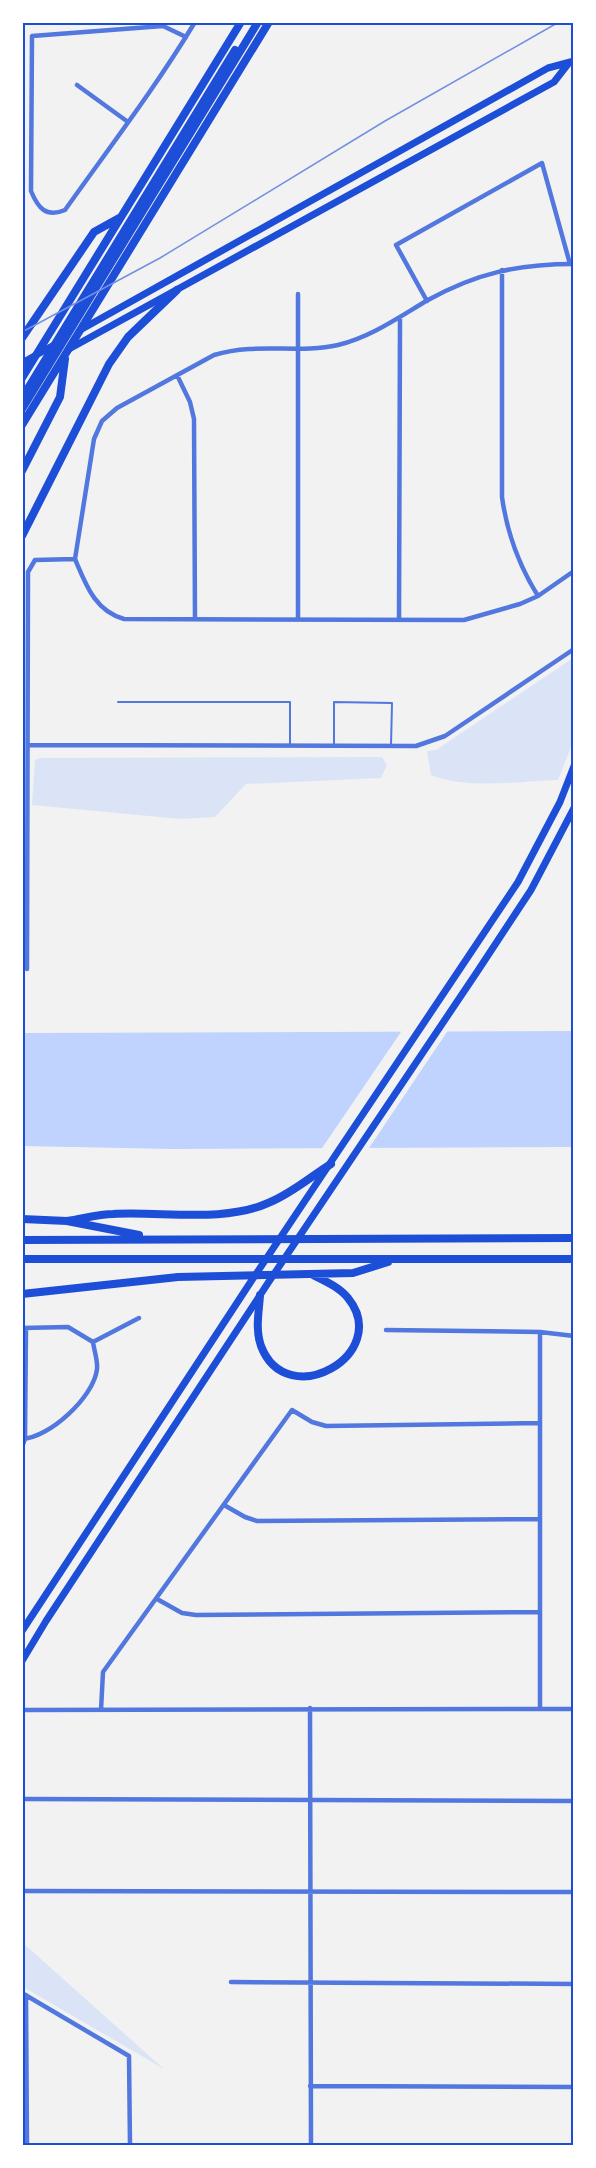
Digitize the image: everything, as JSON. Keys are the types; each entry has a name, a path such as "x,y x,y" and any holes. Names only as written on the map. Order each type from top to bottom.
{"highway":[{"path":"22,377 241,22"},
{"path":"22,398 252,22"},
{"path":"22,410 258,22"},
{"path":"22,425 269,22"},
{"path":"22,338 94,232 124,215"},
{"path":"22,536 109,364 135,329 177,290"},
{"path":"22,471 60,396 66,352"},
{"path":"22,544 44,494"},
{"path":"67,1221 112,1214 239,1211 268,1204 331,1164"},
{"path":"22,1219 67,1221 160,1240"},
{"path":"22,1239 573,1239"},
{"path":"22,1259 573,1259"},
{"path":"22,1294 178,1277 353,1272 398,1259"},
{"path":"260,1295 259,1337 262,1347 273,1362 299,1376 327,1372 342,1362 354,1346 357,1321 347,1297 313,1274"}],"main road":[{"path":"22,363 168,279 548,68 571,62"},
{"path":"22,377 554,82 571,62"},
{"path":"22,1631 250,1283 518,882 560,802 573,766"},
{"path":"22,1661 260,1295 531,890 573,808"}],"street":[{"path":"186,37 163,26 32,36 32,191 37,205 45,212 55,214 65,210 128,122 186,37 195,22"},
{"path":"77,85 128,122"},
{"path":"427,301 396,245 543,163 572,264 502,270 456,286 427,301 400,319 367,335 337,345 232,350 214,355 117,408 102,421 94,439 89,461 75,559 94,598 102,609 113,616 124,619 464,620 483,616 538,596 573,571"},
{"path":"502,270 502,496 506,524 514,550 538,596"},
{"path":"298,294 298,619"},
{"path":"399,620 400,319"},
{"path":"177,375 190,402 194,419 195,619"},
{"path":"27,969 27,580 30,564 42,558 75,559"},
{"path":"28,745 416,746 445,736 573,649"},
{"path":"93,1342 139,1318"},
{"path":"22,1447 24,1439 24,1328 68,1327 93,1342"},
{"path":"386,1330 540,1332 573,1336"},
{"path":"540,1332 540,1709"},
{"path":"24,1439 66,1418 86,1397 97,1369 93,1342"},
{"path":"101,1710 104,1672 292,1410 312,1422 326,1426 540,1423"},
{"path":"224,1505 257,1521 540,1519"},
{"path":"158,1599 182,1613 196,1615 540,1611"},
{"path":"310,1708 311,2145"},
{"path":"22,1710 573,1709"},
{"path":"22,1799 573,1801"},
{"path":"22,1891 573,1892"},
{"path":"231,1982 573,1984"},
{"path":"24,1994 129,2056 130,2145"},
{"path":"24,1994 27,2145"},
{"path":"310,2086 573,2087"}],"lane":[{"path":"118,702 290,702 290,746"},
{"path":"334,746 334,702 392,703 391,746"}],"shaded area":[{"path":"573,658 573,742 558,780 477,783 445,780 431,775 427,751 436,750"},
{"path":"382,757 387,765 381,778 246,784 215,817 181,819 32,805 35,760 40,758"},
{"path":"23,1943 164,2069 23,1987"}],"water":[{"path":"573,1031 573,1147 172,1149 23,1146 23,1033"}],"pier":[{"path":"403,1029 449,1029 367,1151 320,1151"}],"tram line":[{"path":"22,332 160,258 385,121 559,22"}]}
